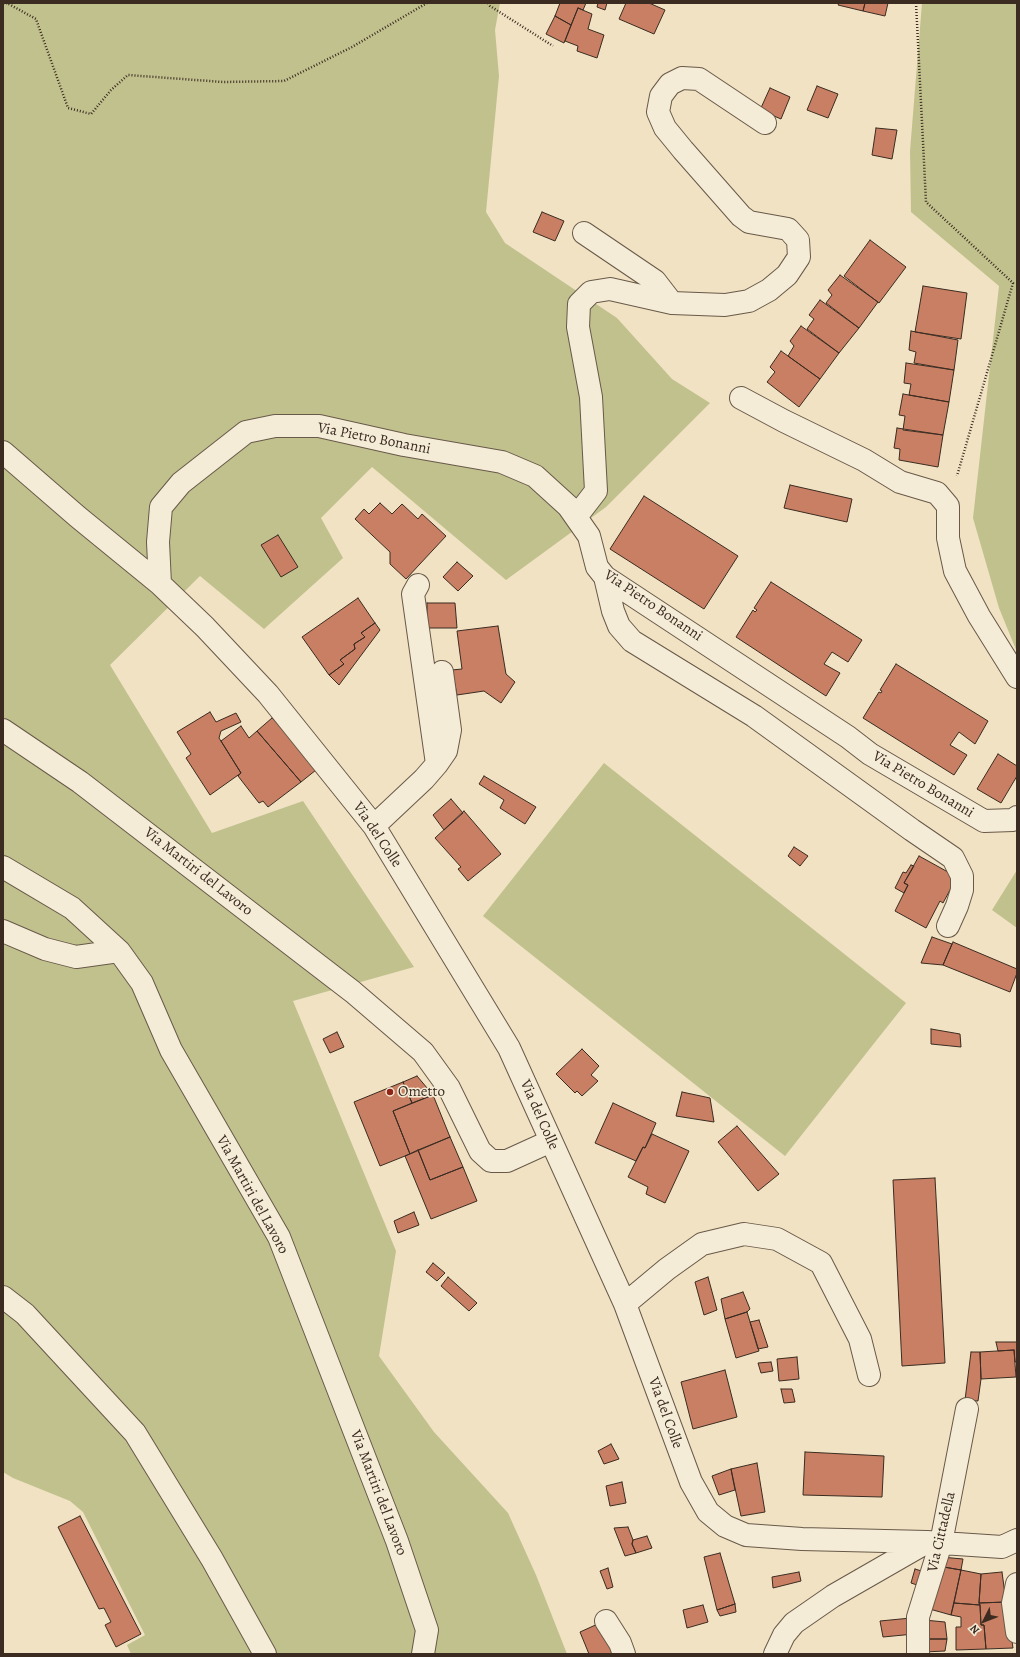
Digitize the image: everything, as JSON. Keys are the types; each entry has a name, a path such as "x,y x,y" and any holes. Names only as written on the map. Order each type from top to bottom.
{"street":[{"path":"576,517 596,491 591,397 578,327 579,304 591,292 610,289 672,303 725,305 749,301 769,290 787,275 798,257 798,240 788,229 749,222 741,216 665,128 658,112 661,96 670,84 682,78 699,79 765,123"},
{"path":"584,233 655,281 672,303"},
{"path":"741,398 864,460 900,482 937,493 948,506 948,538 955,571 979,616 1017,677"},
{"name":"Via Pietro Bonanni","path":"160,584 158,542 161,507 181,483 246,432 275,426 318,426 404,445 502,462 534,476 568,506 589,536 597,567 605,577 848,737 870,754 984,821 1013,820 1017,817"},
{"name":"Via del Colle","path":"3,452 78,517 160,584 205,627 268,694 374,826 509,1048 625,1304 691,1482 708,1512 725,1526 746,1535 802,1539 934,1543 1002,1547 1017,1540"},
{"path":"605,577 612,611 619,626 632,641 754,716 953,858 962,876 962,890 958,906 948,926"},
{"path":"418,585 413,594 438,764"},
{"path":"374,826 424,779 438,764 446,751 450,730 442,672"},
{"name":"Via Martiri del Lavoro","path":"3,730 92,791 354,992 423,1052 449,1088 480,1151 491,1161 507,1161 551,1141"},
{"name":"Via Martiri del Lavoro","path":"3,867 72,908 119,951 142,983 171,1050 279,1237 397,1541 427,1630 423,1654"},
{"path":"3,931 45,949 76,957 119,951"},
{"path":"625,1304 667,1269 702,1244 744,1234 777,1240 821,1263 860,1339 869,1374"},
{"path":"3,1297 25,1314 135,1433 212,1559 266,1654"},
{"name":"Via Cittadella","path":"918,1654 918,1617 934,1543 967,1409"},
{"path":"775,1654 784,1635 794,1623 833,1596 934,1543"},
{"path":"1017,1584 1013,1602 1017,1632"},
{"path":"606,1621 620,1643 624,1654"}],"path":[{"path":"3,4 7,3 36,19 68,108 91,114 112,90 128,75 223,82 284,82 352,48 427,3"},
{"path":"488,3 490,6 553,46"},
{"path":"916,3 926,202 1013,283 948,506"}],"green space":[{"path":"3,3 500,3 495,30 499,76 486,212 505,243 617,318 672,379 710,403 606,507 506,580 372,467 321,518 343,558 264,629 200,576 110,665 212,833 303,801 414,967 293,1001 396,1251 379,1356 434,1432 508,1513 536,1575 567,1654 131,1654 127,1645 145,1635 83,1512 70,1501 13,1478 3,1472"},
{"path":"922,3 1017,3 1017,652 999,608 973,518 999,286 911,212 910,151"},
{"path":"604,763 906,1003 785,1156 483,916"},
{"path":"1017,870 1017,928 992,910"}],"building":[{"path":"560,3 586,3 583,10 578,8 571,25 555,16"},
{"path":"598,3 607,3 605,10 597,7"},
{"path":"626,3 649,3 665,10 654,34 619,19"},
{"path":"839,3 865,3 863,11 838,5"},
{"path":"865,3 888,3 885,16 863,11"},
{"path":"578,8 592,14 588,29 604,35 597,58 577,51 578,46 565,41"},
{"path":"555,16 571,25 564,43 546,34"},
{"path":"817,86 838,94 828,118 807,110"},
{"path":"770,88 790,97 781,119 760,110"},
{"path":"876,128 897,130 892,159 872,155"},
{"path":"542,212 564,221 555,241 533,232"},
{"path":"870,240 906,267 879,303 844,276"},
{"path":"840,275 878,302 859,328 826,303 832,295 828,290"},
{"path":"923,286 967,293 961,339 915,332"},
{"path":"820,300 859,328 839,353 807,329 814,319 809,315"},
{"path":"801,326 839,353 820,379 788,356 794,346 790,341"},
{"path":"911,331 958,340 954,370 914,363 916,352 909,350"},
{"path":"781,351 820,379 799,407 767,382 775,372 770,367"},
{"path":"906,363 954,370 949,402 909,395 911,384 904,383"},
{"path":"903,394 949,402 943,435 903,430 905,416 899,415"},
{"path":"897,428 943,435 938,467 899,460 900,449 894,448"},
{"path":"790,485 852,499 847,522 784,508"},
{"path":"644,496 738,556 704,609 610,549"},
{"path":"380,503 392,514 402,504 418,519 422,514 446,536 406,579 390,564 390,552 355,519 364,509 369,514"},
{"path":"278,535 298,567 281,577 261,545"},
{"path":"457,562 473,576 458,591 443,577"},
{"path":"771,582 862,640 848,662 832,652 824,664 840,673 826,696 736,637 753,610 755,612 757,610 754,608"},
{"path":"358,598 375,623 361,633 365,637 354,644 355,649 340,660 344,664 329,675 302,637"},
{"path":"427,603 455,603 457,628 427,628"},
{"path":"375,623 380,630 339,685 329,675 344,664 340,660 355,649 354,644 365,637 361,633"},
{"path":"498,626 506,674 515,682 501,703 484,691 457,695 452,670 462,669 457,631"},
{"path":"896,664 988,721 975,744 959,732 950,745 967,755 954,775 863,718 879,692 881,693 882,691 880,690"},
{"path":"210,712 216,722 236,713 241,722 221,731 219,738 241,773 210,795 186,758 191,754 177,732"},
{"path":"272,718 297,744 316,770 301,782 257,731"},
{"path":"241,726 249,738 257,731 301,782 268,807 263,801 259,803 238,776 241,773 221,741"},
{"path":"998,754 1017,766 1017,776 1001,803 977,789"},
{"path":"484,776 536,807 525,824 500,808 504,800 479,784"},
{"path":"451,799 463,813 444,830 433,815"},
{"path":"464,811 501,854 468,881 458,869 461,867 435,838"},
{"path":"794,847 808,856 800,866 788,856"},
{"path":"919,856 957,877 943,903 940,901 926,928 895,911 908,885 904,883"},
{"path":"911,865 914,866 904,883 908,885 904,893 895,888 903,872 906,873"},
{"path":"932,937 952,944 943,965 921,963"},
{"path":"953,942 1017,969 1010,992 943,965"},
{"path":"931,1029 960,1034 961,1047 931,1044"},
{"path":"337,1032 344,1047 330,1053 323,1039"},
{"path":"582,1049 599,1066 591,1075 598,1081 582,1096 577,1091 575,1093 556,1074"},
{"path":"417,1076 433,1095 412,1103 403,1082"},
{"path":"403,1082 412,1103 393,1111 410,1154 380,1166 354,1102"},
{"path":"682,1092 710,1098 714,1122 676,1116"},
{"path":"433,1095 450,1137 410,1154 393,1111"},
{"path":"613,1103 656,1123 645,1148 643,1147 636,1161 595,1143"},
{"path":"737,1126 779,1174 758,1191 718,1142"},
{"path":"652,1134 689,1151 665,1203 646,1194 648,1187 628,1177 643,1147 645,1148"},
{"path":"450,1137 463,1167 430,1180 418,1150"},
{"path":"418,1150 430,1180 463,1167 477,1201 431,1219 405,1156"},
{"path":"935,1178 945,1363 902,1366 893,1180"},
{"path":"414,1212 419,1225 398,1233 394,1221"},
{"path":"433,1263 445,1273 437,1281 426,1272"},
{"path":"448,1277 477,1303 469,1311 441,1286"},
{"path":"708,1277 717,1310 704,1315 695,1282"},
{"path":"743,1292 750,1309 747,1312 725,1319 721,1299"},
{"path":"747,1312 759,1351 736,1358 725,1319"},
{"path":"759,1320 768,1347 758,1349 750,1322"},
{"path":"996,1342 1017,1342 1017,1362 1015,1362 1014,1350 998,1351"},
{"path":"1014,1350 1016,1377 981,1379 980,1352"},
{"path":"971,1352 980,1352 981,1379 978,1401 965,1400"},
{"path":"797,1357 799,1379 779,1381 777,1359"},
{"path":"771,1362 773,1371 761,1373 758,1363"},
{"path":"725,1370 737,1417 693,1429 681,1382"},
{"path":"781,1389 792,1389 795,1402 784,1403"},
{"path":"611,1444 619,1459 604,1464 598,1451"},
{"path":"805,1452 884,1456 882,1497 803,1495"},
{"path":"757,1463 765,1512 741,1516 731,1469"},
{"path":"731,1469 735,1490 719,1495 712,1476"},
{"path":"622,1482 626,1503 610,1506 606,1486"},
{"path":"80,1516 141,1634 116,1647 105,1625 111,1622 104,1608 99,1609 58,1527"},
{"path":"628,1527 636,1553 625,1556 614,1528"},
{"path":"647,1536 652,1548 636,1553 632,1544 633,1540"},
{"path":"720,1553 735,1604 717,1610 704,1557"},
{"path":"941,1557 963,1559 961,1570 938,1566"},
{"path":"938,1566 961,1570 951,1615 926,1608"},
{"path":"608,1568 613,1587 607,1589 600,1571"},
{"path":"915,1569 928,1573 923,1587 911,1583"},
{"path":"961,1570 981,1574 980,1605 954,1603"},
{"path":"799,1572 801,1581 773,1588 772,1577"},
{"path":"1002,1572 1006,1602 979,1603 981,1574"},
{"path":"1006,1602 1013,1648 986,1649 984,1625 981,1625 979,1603"},
{"path":"954,1603 980,1605 981,1625 984,1625 986,1649 956,1650 956,1627 961,1627 961,1617 951,1615"},
{"path":"735,1604 736,1612 720,1616 717,1610"},
{"path":"703,1605 708,1622 687,1628 683,1610"},
{"path":"911,1618 914,1634 883,1637 880,1621"},
{"path":"924,1620 945,1622 947,1639 924,1639"},
{"path":"600,1623 619,1654 589,1654 580,1632"},
{"path":"924,1639 947,1639 945,1651 924,1652"}],"place":[{"name":"Ometto","path":"390,1092"}]}
